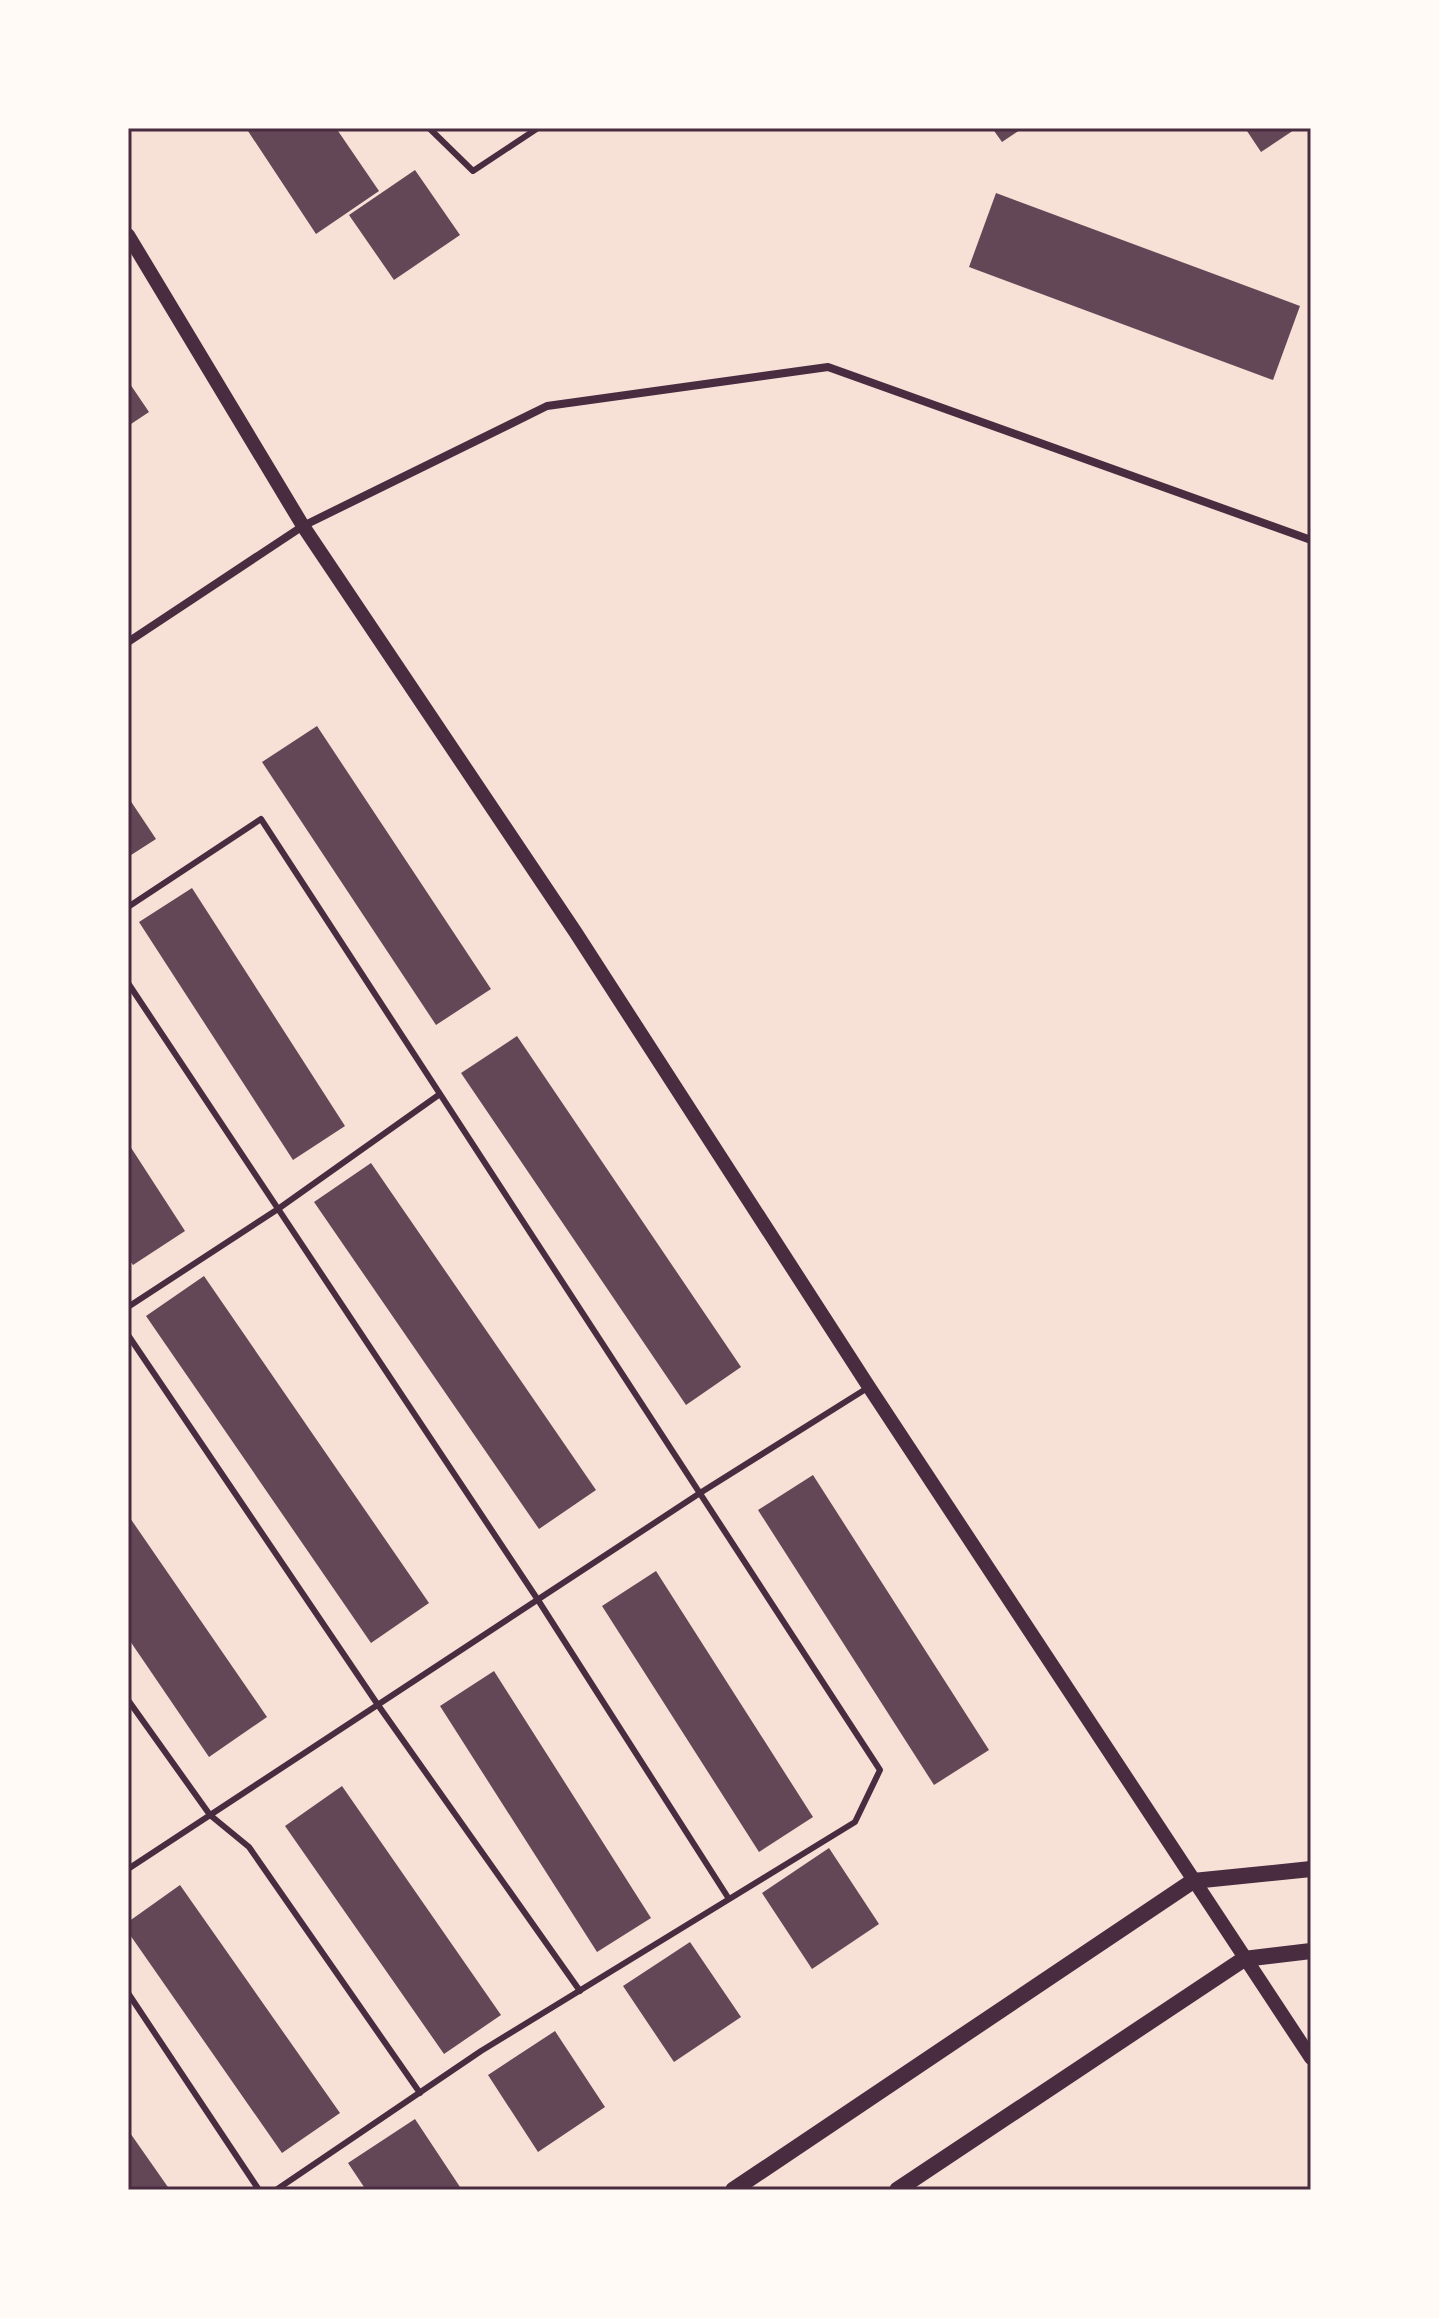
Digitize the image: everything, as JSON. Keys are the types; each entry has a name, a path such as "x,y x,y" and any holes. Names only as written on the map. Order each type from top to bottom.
{"main road":[{"path":"733,2190 1193,1881 1311,1869"},
{"path":"897,2190 1244,1959 1311,1951"}],"street":[{"path":"128,235 303,526 576,933 869,1387 1311,2058"},
{"path":"128,642 303,526 547,406 828,367 1311,540"}],"lane":[{"path":"429,128 473,171 538,128"},
{"path":"128,907 261,819 880,1770 855,1822 481,2051 276,2190"},
{"path":"128,983 538,1600 729,1899"},
{"path":"128,1307 278,1209 440,1094"},
{"path":"128,1335 378,1705 580,1991"},
{"path":"128,1869 700,1493 869,1387"},
{"path":"128,1700 210,1815 249,1847 420,2093"},
{"path":"128,1993 259,2190"}],"building":[{"path":"246,128 336,128 379,191 316,234"},
{"path":"992,128 1023,128 1002,142"},
{"path":"1245,128 1297,128 1261,152"},
{"path":"415,170 460,235 394,280 349,215"},
{"path":"996,193 1300,306 1273,380 969,267"},
{"path":"128,381 149,412 128,426"},
{"path":"317,726 491,989 436,1025 262,762"},
{"path":"128,797 156,839 128,857"},
{"path":"192,888 345,1126 293,1160 139,922"},
{"path":"517,1036 741,1367 686,1405 461,1073"},
{"path":"128,1143 185,1231 133,1265 128,1258"},
{"path":"371,1163 596,1490 539,1529 314,1202"},
{"path":"204,1276 429,1603 371,1643 146,1316"},
{"path":"813,1475 989,1750 934,1785 758,1510"},
{"path":"128,1515 267,1717 209,1757 128,1638"},
{"path":"656,1571 813,1817 759,1852 602,1606"},
{"path":"494,1671 651,1918 597,1952 440,1706"},
{"path":"342,1786 501,2015 444,2054 285,1826"},
{"path":"829,1848 879,1924 812,1969 762,1893"},
{"path":"180,1885 340,2113 282,2153 128,1932 128,1922"},
{"path":"690,1942 741,2017 674,2062 623,1986"},
{"path":"555,2031 605,2107 538,2152 488,2075"},
{"path":"415,2119 462,2190 366,2190 348,2163"},
{"path":"128,2130 170,2190 128,2190"}]}
